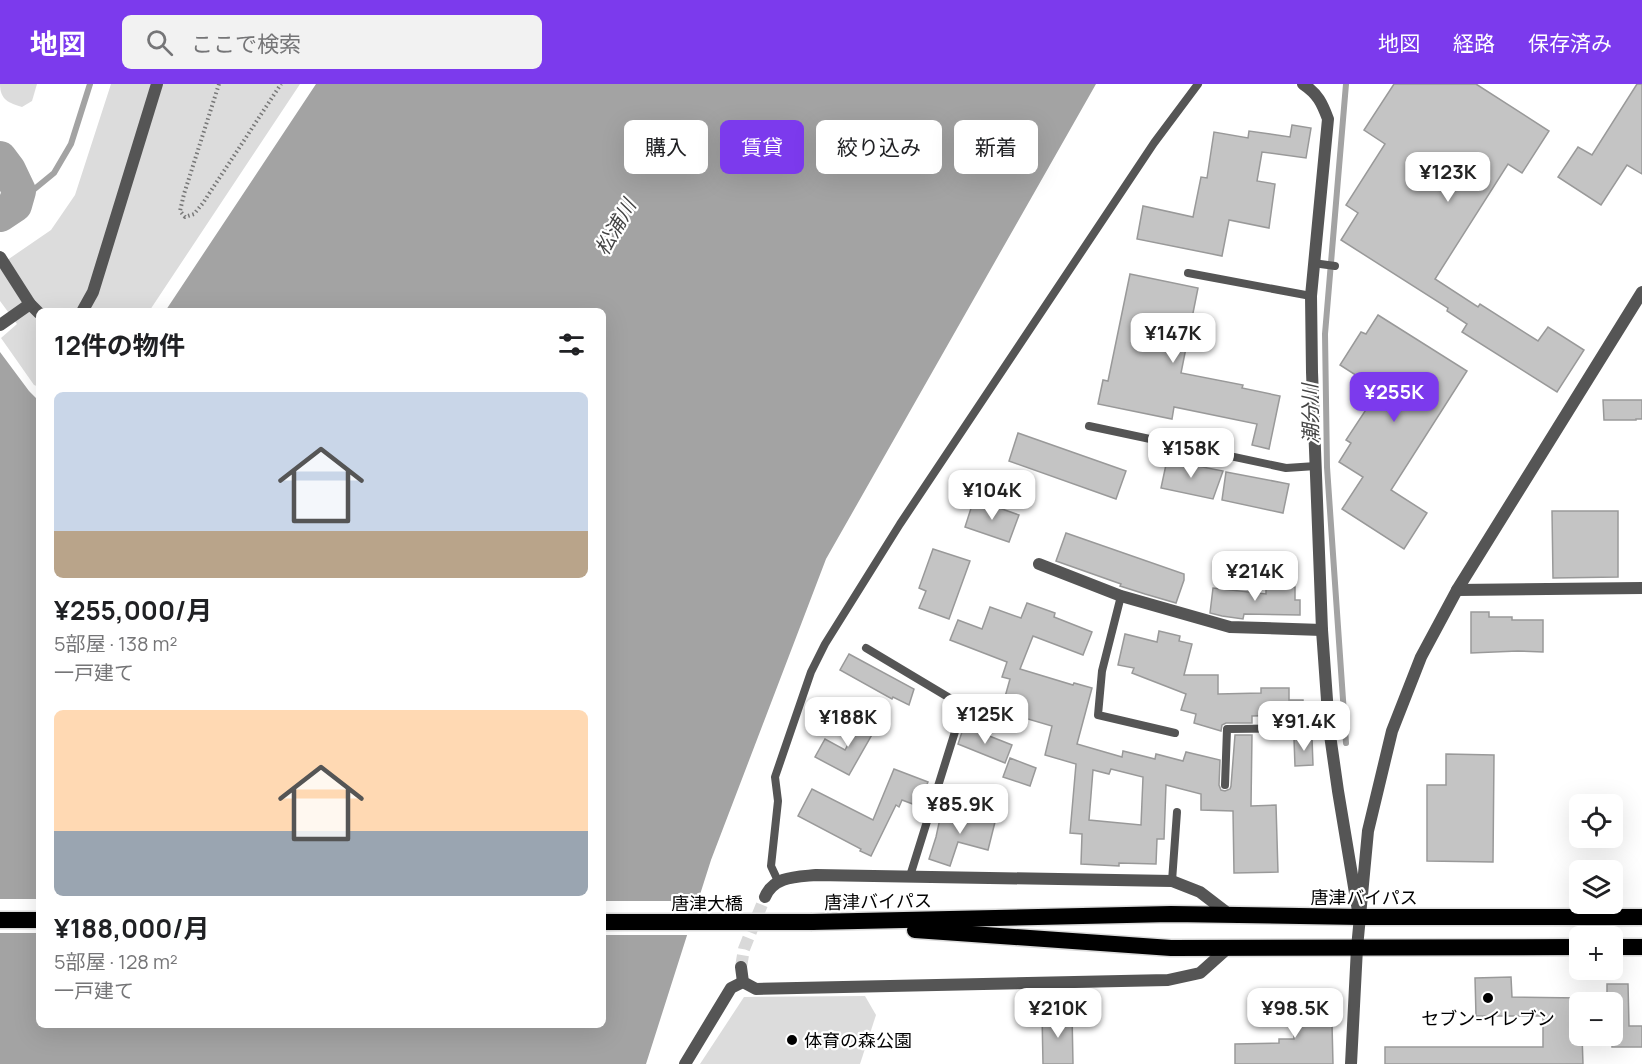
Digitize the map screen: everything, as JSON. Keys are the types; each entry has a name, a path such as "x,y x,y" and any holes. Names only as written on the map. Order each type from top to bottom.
{"highway":[{"name":"唐津バイパス","path":"812,922 1159,915 1642,917"},
{"path":"0,920 36,921"},
{"name":"唐津大橋","path":"606,922 812,922"},
{"name":"唐津バイパス","path":"812,922 1171,948 1569,947"},
{"path":"1623,947 1642,947"}],"street":[{"path":"84,308 93,292 157,84"},
{"path":"1303,84 1311,89 1322,102 1328,119 1313,263 1312,372 1329,728 1359,917"},
{"path":"0,257 35,309 0,325"},
{"path":"1351,1064 1359,917 1368,831 1392,731 1421,657 1457,590 1642,292"},
{"path":"1039,564 1121,596 1230,627 1323,630"},
{"path":"1457,590 1642,588"},
{"path":"765,897 768,889 778,881 791,877 816,875 1172,881 1200,892 1230,915"},
{"path":"743,982 756,989 1168,980 1200,973 1228,948"},
{"path":"741,967 743,982"},
{"path":"685,1064 731,988 743,982"}],"lane":[{"path":"778,881 771,866 778,801 775,777 812,672 825,644 913,505 1154,143 1198,84"},
{"path":"1313,263 1331,265"},
{"path":"1188,273 1311,296"},
{"path":"1089,426 1286,468 1316,466"},
{"path":"1121,596 1102,671 1098,715 1175,733"},
{"path":"866,648 963,706 910,876"},
{"path":"1225,785 1227,729 1329,728"},
{"path":"1172,881 1177,812"}],"path":[{"path":"219,84 184,194 180,211 185,217 194,214 203,203 281,84"}],"shaded area":[{"path":"0,84 37,84 32,101 22,107 6,100"},
{"path":"111,84 300,84 151,308 36,308 36,386 1,338 17,324 0,301 0,265 51,230 75,195"},
{"name":"体育の森公園","path":"865,996 876,1015 860,1064 700,1064 744,997"}],"water":[{"name":"松浦川","path":"316,84 1096,84 826,559 711,860 646,1064 0,1064 0,352 36,398 36,1028 606,1028 606,308 167,308"}],"pier":[{"path":"0,899 36,899 36,933 0,933"},
{"path":"606,901 701,901 690,935 606,935"}],"building":[{"path":"1394,84 1476,84 1549,131 1522,173 1508,164 1435,279 1478,307 1480,304 1538,341 1548,327 1584,350 1557,392 1462,332 1467,324 1447,311 1448,308 1341,240 1358,213 1346,205 1385,144 1364,130"},
{"path":"1637,84 1642,84 1642,174 1627,165 1601,205 1558,177 1578,147 1592,155"},
{"path":"1292,125 1311,128 1306,158 1262,152 1257,181 1275,184 1269,228 1229,220 1222,256 1137,239 1143,206 1193,217 1201,177 1207,178 1214,132 1248,138 1249,131 1290,137"},
{"path":"1130,274 1198,288 1181,373 1243,385 1242,388 1280,396 1269,449 1252,445 1257,424 1174,407 1172,419 1098,404 1103,380 1108,381"},
{"path":"1378,315 1467,371 1391,490 1427,513 1404,549 1342,509 1363,477 1339,462 1351,443 1346,440 1379,390 1340,365 1361,332 1366,334"},
{"path":"1603,400 1642,400 1642,419 1604,420"},
{"path":"1018,433 1126,471 1116,499 1009,461"},
{"path":"1167,460 1223,471 1213,499 1161,488"},
{"path":"1226,472 1289,484 1283,513 1222,500"},
{"path":"974,499 1019,515 1009,542 965,527"},
{"path":"1552,511 1618,511 1618,577 1553,578"},
{"path":"1066,533 1184,574 1176,603 1120,586 1121,584 1056,561"},
{"path":"933,549 970,561 949,619 919,608 926,591 919,588"},
{"path":"1266,586 1295,587 1295,600 1300,600 1300,615 1244,614 1243,619 1210,613 1213,588 1266,594"},
{"path":"1027,603 1055,613 1054,617 1092,632 1083,655 1033,636 1020,669 1073,685 1074,683 1092,688 1077,744 1122,757 1123,751 1155,759 1156,754 1183,761 1186,752 1220,760 1219,785 1221,790 1225,791 1231,786 1235,735 1252,735 1251,806 1276,805 1278,872 1234,873 1233,811 1201,810 1201,794 1166,785 1164,839 1157,839 1156,864 1119,863 1119,866 1081,864 1082,834 1070,833 1076,764 1045,755 1052,726 1001,711 1010,679 1002,677 1007,662 950,640 958,620 982,629 990,607 1021,618","holes":["1111,769 1143,777 1141,825 1089,820 1093,770 1109,774"]},
{"path":"1471,612 1489,612 1489,617 1512,617 1512,620 1543,620 1543,652 1471,653"},
{"path":"1159,631 1180,636 1179,641 1192,644 1184,675 1218,675 1218,694 1261,693 1261,688 1289,688 1289,700 1303,700 1303,715 1252,716 1252,723 1226,723 1222,725 1221,731 1194,723 1196,714 1181,710 1186,694 1132,673 1134,668 1118,665 1125,634 1157,642"},
{"path":"849,654 914,689 909,705 893,697 892,699 840,670"},
{"path":"863,717 878,724 849,775 815,757 825,739 845,750"},
{"path":"964,726 1012,745 1005,763 958,744"},
{"path":"1312,738 1313,765 1295,766 1294,739"},
{"path":"1446,754 1494,755 1493,862 1427,861 1427,785 1446,785"},
{"path":"1010,758 1036,768 1030,786 1003,777"},
{"path":"894,769 928,782 918,806 902,800 899,807 896,805 871,856 798,816 812,789 873,820"},
{"path":"942,809 995,822 988,850 958,842 950,866 929,859"},
{"path":"1511,977 1512,997 1569,998 1569,1046 1582,1046 1583,1064 1385,1064 1385,1047 1543,1047 1543,1016 1476,1016 1475,978"},
{"path":"1607,984 1628,984 1629,1026 1642,1026 1642,1047 1612,1047 1623,1046 1623,992 1607,992"},
{"path":"1293,993 1319,993 1320,1024 1332,1024 1333,1064 1235,1064 1235,1044 1279,1043 1279,1039 1294,1039"},
{"path":"1072,1013 1073,1064 1043,1064 1042,1014"}],"waterway":[{"path":"15,205 54,173 71,144 90,84"},
{"name":"潮分川","path":"1346,84 1325,334 1327,467 1346,743"},
{"path":"0,158 9,170 19,191 15,205 0,215"}],"tunnel":[{"path":"741,967 744,949 765,897"}],"place":[{"name":"セブン-イレブン","path":"1488,998"},
{"name":"体育の森公園","path":"792,1040"}]}
